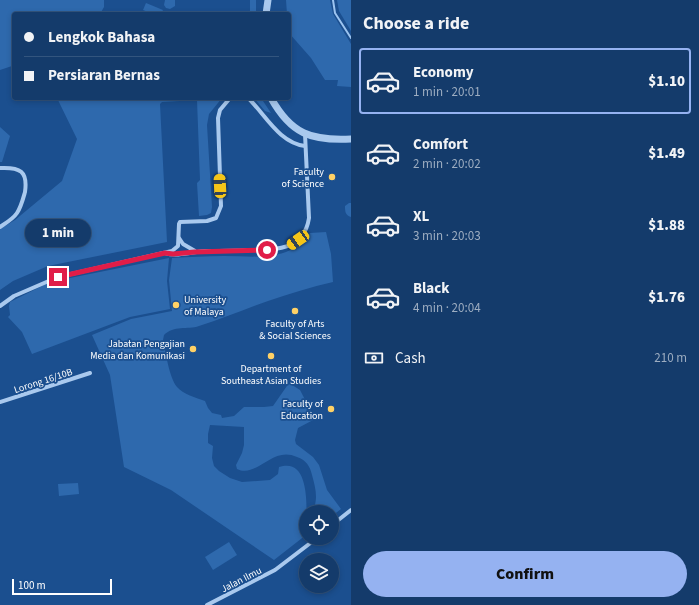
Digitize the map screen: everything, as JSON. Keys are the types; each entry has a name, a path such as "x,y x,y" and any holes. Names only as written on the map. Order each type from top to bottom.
{"street":[{"path":"266,0 266,12"},
{"path":"0,306 14,296 58,277 165,253 176,249 178,246 180,222 213,220 218,215 221,206 217,123 220,110 228,100"},
{"path":"250,100 273,128 300,146 305,146"},
{"path":"271,100 286,121 305,134 320,138 351,139"},
{"path":"165,253 173,254 276,250 298,240 308,227 309,218 305,134"},
{"path":"0,168 13,168 23,173 26,180 21,206 17,213 0,227"},
{"path":"179,237 183,244 195,252"},
{"name":"Lorong 16/10B","path":"0,402 90,373"},
{"path":"339,520 351,510"},
{"name":"Jalan Ilmu","path":"207,605 276,570 308,545"}],"shaded area":[{"path":"0,0 104,0 104,7 101,12 12,12 12,66 0,70"},
{"path":"165,0 175,0 175,6 170,9 166,8 164,5"},
{"path":"250,0 256,0 256,12 250,12"},
{"path":"286,0 330,0 333,14 351,44 351,87 337,86 338,80 325,80 311,58 291,35 291,12 287,12"},
{"path":"337,0 351,0 351,31 339,11"},
{"path":"146,3 163,10 162,12 148,12 143,10"},
{"path":"58,100 197,100 162,102 160,104 167,242 48,266 13,281 0,290 0,229 15,220 62,181 77,139"},
{"path":"197,100 220,100 209,114 207,125 212,207 211,213 199,216 197,183 200,180"},
{"path":"256,100 262,100 271,113 265,111"},
{"path":"0,127 10,136 2,162 0,162"},
{"path":"351,203 351,217 346,214 345,211 345,206"},
{"path":"326,232 331,254 333,282 276,298 199,326 172,330 164,335 163,340 174,383 186,394 205,401 212,413 221,415 222,418 234,416 244,407 273,406 289,383 300,390 315,419 298,428 295,440 296,444 313,457 319,465 327,490 338,505 315,505 316,492 310,469 303,460 297,457 288,454 280,455 251,470 244,471 237,469 236,465 244,445 244,427 210,425 208,443 213,446 212,458 214,466 230,478 242,482 270,480 278,474 279,467 290,466 298,470 305,490 306,505 299,505 299,540 274,560 171,490 124,467 110,375 92,335 131,319 172,311 169,280 172,258 211,256 271,256 286,252 293,248 310,233"},
{"path":"169,258 167,281 170,309 130,317 32,354 22,332 8,317 10,315 10,302 50,282"},
{"path":"78,483 79,494 59,496 58,484"},
{"path":"229,542 237,555 213,570 205,557"}],"waterway":[{"path":"333,0 335,13 351,38"}],"place":[{"name":"Faculty of Science","path":"332,177"},
{"name":"University of Malaya","path":"176,305"},
{"name":"Faculty of Arts & Social Sciences","path":"295,311"},
{"name":"Jabatan Pengajian Media dan Komunikasi","path":"193,349"},
{"name":"Department of Southeast Asian Studies","path":"271,356"},
{"name":"Faculty of Education","path":"331,409"}],"route":[{"path":"58,277 165,253 173,254 267,250"}]}
